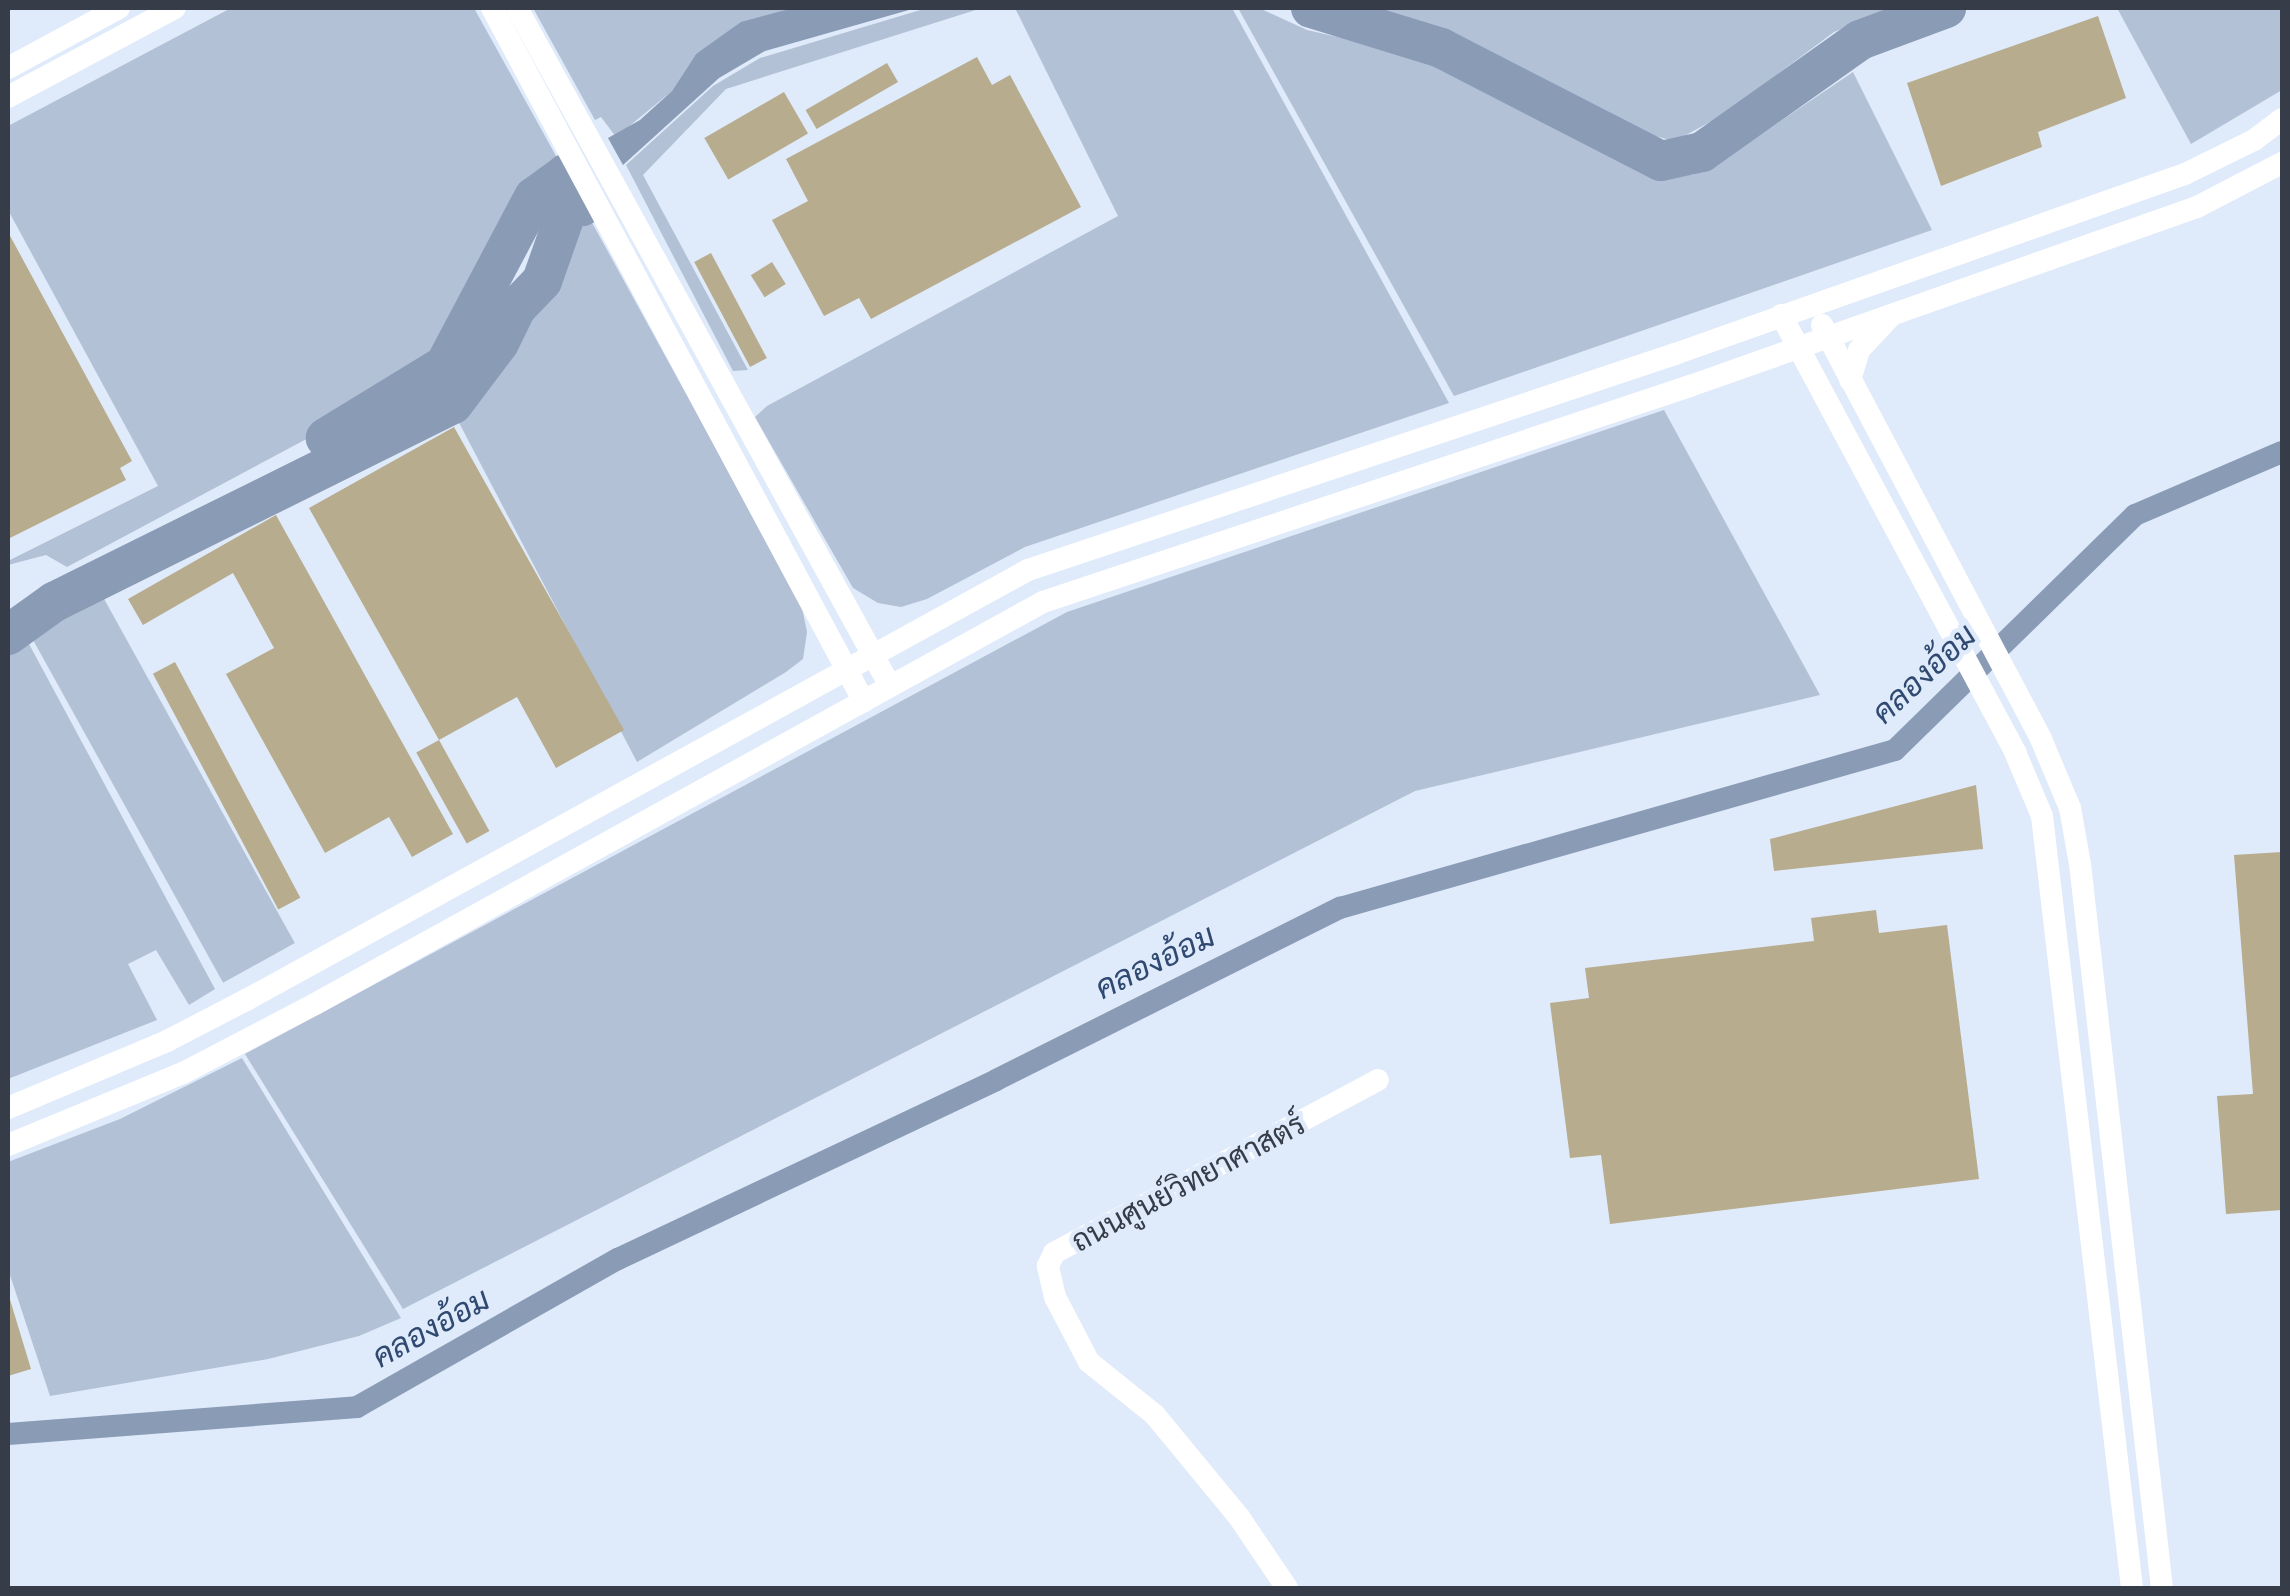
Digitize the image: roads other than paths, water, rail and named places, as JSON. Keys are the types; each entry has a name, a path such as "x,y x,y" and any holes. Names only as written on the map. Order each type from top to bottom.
{"street":[{"path":"8,68 119,8"},
{"path":"8,96 175,8"},
{"path":"492,8 582,151 890,686"},
{"path":"517,8 582,151"},
{"path":"8,1108 168,1041 1028,570 2185,174 2254,140 2282,118"},
{"path":"8,1145 183,1073 536,884 1043,602 2197,207 2282,163"},
{"path":"614,208 864,702"},
{"path":"1811,304 2041,740 2070,808 2080,864 2162,1588"},
{"path":"1850,380 1859,350 1896,312"},
{"path":"1781,315 2015,752 2042,816 2132,1588"},
{"path":"1751,362 1796,369 1825,393"},
{"name":"ถนนศูนย์วิทยาศาสตร์","path":"1287,1588 1238,1517 1155,1415 1089,1362 1055,1297 1048,1266 1054,1253 1378,1080"}],"waterway":[{"path":"1311,8 1441,48 1661,161 1702,152 1860,40 1946,8"},
{"path":"8,635 54,602 453,404 499,343 516,308 542,281 568,207 582,206 566,174 534,197 445,365 326,438"},
{"name":"คลองอ้อม","path":"8,1434 357,1407 618,1259 996,1080 1340,908 1895,750 2135,515 2282,452"}]}
